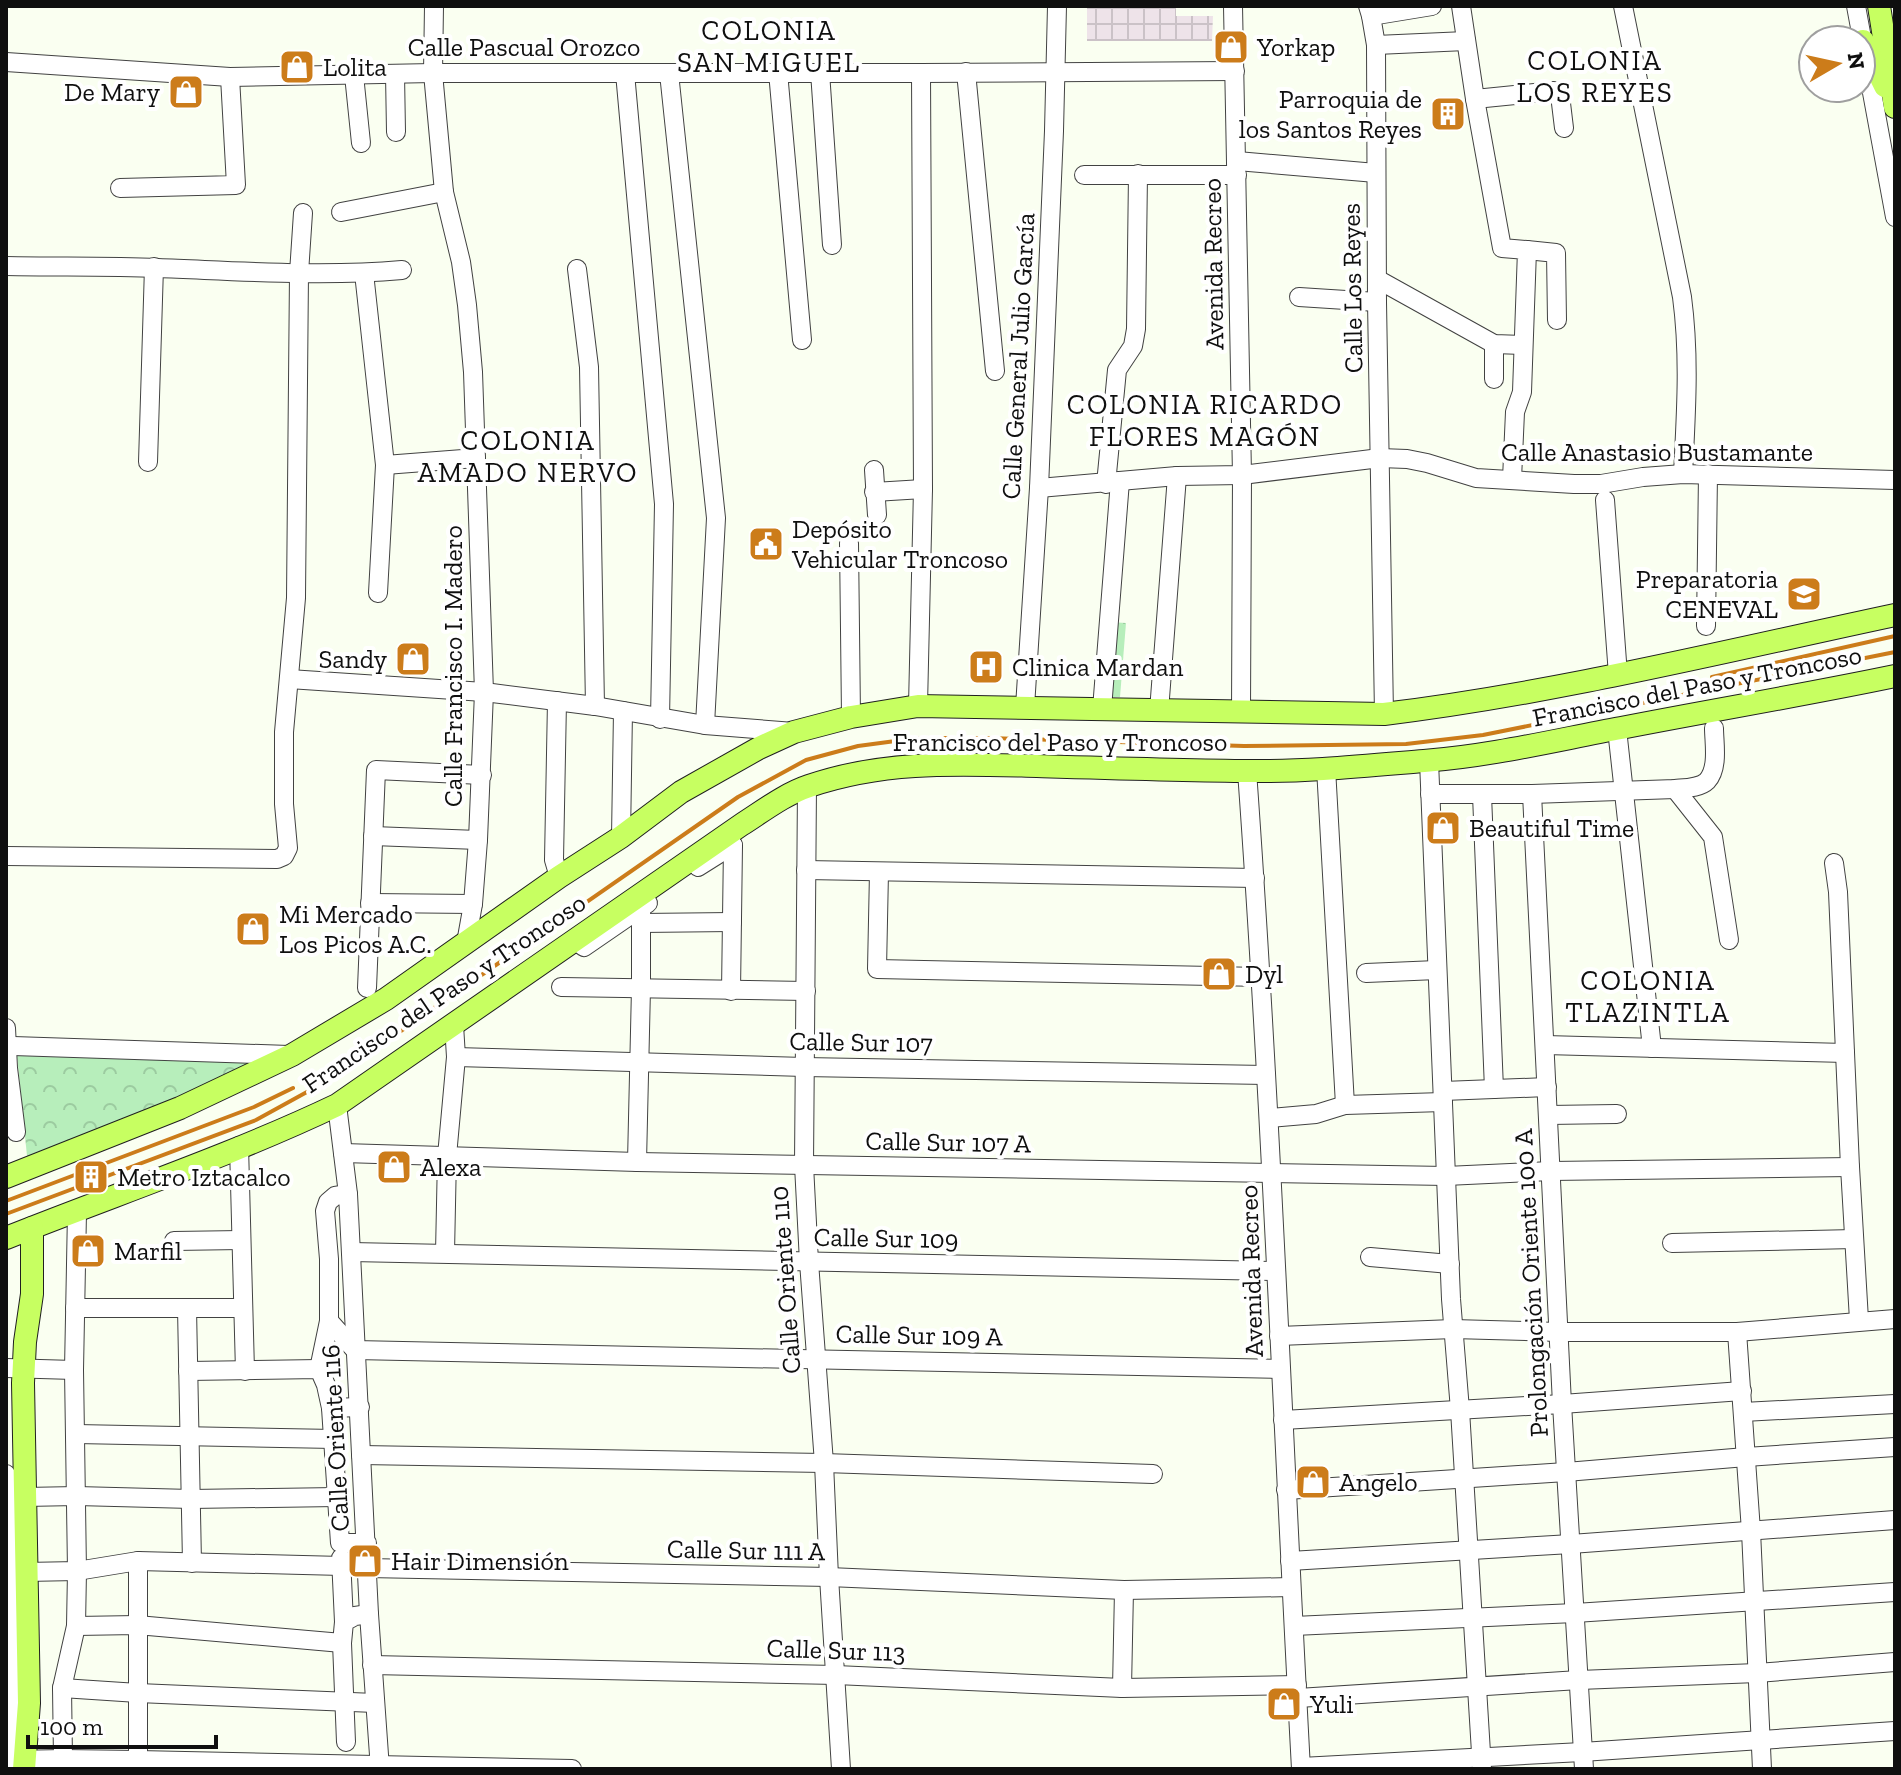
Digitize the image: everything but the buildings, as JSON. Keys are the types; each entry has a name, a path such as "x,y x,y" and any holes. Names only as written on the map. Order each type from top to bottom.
{"main road":[{"path":"1879,6 1895,107"},
{"path":"1877,70 1895,107"},
{"name":"Francisco del Paso y Troncoso","path":"6,1177 180,1108 292,1055 386,999 681,792 794,732 851,717 918,706 1384,714 1446,707 1618,675 1895,615"},
{"name":"Francisco del Paso y Troncoso","path":"6,1238 288,1128 337,1105 574,940 685,869 741,825 807,786 868,770 907,765 1247,771 1429,761 1533,746 1895,676"},
{"path":"18,1765 29,1703 24,1497 15,1375 32,1294 32,1228"}],"street":[{"name":"Calle Francisco I. Madero","path":"434,6 433,73 444,192 461,262 473,372 484,692 478,840 473,904 466,943"},
{"name":"Calle General Julio García","path":"1025,707 1039,488 1057,6"},
{"name":"Avenida Recreo","path":"1233,6 1242,475 1241,713"},
{"path":"1370,11 1432,6"},
{"path":"1461,6 1502,248 1556,253 1557,320"},
{"path":"1623,6 1687,332 1683,474"},
{"name":"Calle Los Reyes","path":"1370,11 1376,45 1384,714"},
{"path":"1376,45 1466,41"},
{"name":"Calle Pascual Orozco","path":"6,62 230,77 433,73 1235,71"},
{"path":"778,72 802,340"},
{"path":"820,72 832,245"},
{"path":"966,72 995,371"},
{"path":"625,73 664,504 660,719"},
{"path":"669,73 716,518 705,725"},
{"path":"918,706 923,489 921,73"},
{"path":"395,74 396,132"},
{"path":"354,75 361,143"},
{"path":"120,188 236,185 230,77"},
{"path":"1475,99 1554,91 1560,95 1564,128"},
{"path":"1874,104 1895,217"},
{"path":"1084,175 1237,168 1376,173"},
{"path":"1102,709 1117,370 1133,346 1136,329 1138,174"},
{"path":"341,212 444,192"},
{"path":"6,856 277,859 284,856 288,848 284,804 284,732 296,598 299,273 303,213"},
{"path":"1512,479 1515,412 1522,392 1527,250"},
{"path":"148,462 154,267"},
{"path":"7,271 154,267 299,273 402,270"},
{"path":"577,269 589,367 595,706"},
{"path":"364,273 385,465 378,593"},
{"path":"1377,279 1494,344 1523,345"},
{"path":"1299,297 1377,302"},
{"path":"1494,344 1494,379"},
{"path":"385,465 476,458"},
{"name":"Calle Anastasio Bustamante","path":"1039,488 1177,476 1242,475 1380,458 1427,463 1476,478 1574,484 1601,484 1683,474 1895,480"},
{"path":"874,470 877,515"},
{"path":"1706,626 1708,474"},
{"path":"1159,711 1177,476"},
{"path":"874,492 923,489"},
{"path":"1605,500 1618,675"},
{"path":"849,543 851,717"},
{"path":"289,679 484,692 595,706 705,725 794,732"},
{"path":"557,701 554,860 559,877"},
{"path":"621,837 623,711"},
{"path":"1430,794 1532,794 1697,786 1707,782 1712,771 1714,728"},
{"path":"1617,729 1652,1048"},
{"path":"1429,761 1453,1329 1482,1763"},
{"path":"1326,768 1345,1105"},
{"path":"367,988 376,770 482,775"},
{"name":"Avenida Recreo","path":"1247,771 1273,1174 1301,1768"},
{"name":"Calle Oriente 110","path":"807,786 804,1165 841,1769"},
{"path":"1675,789 1713,837 1729,940"},
{"name":"Prolongación Oriente 100 A","path":"1532,794 1583,1761"},
{"path":"1482,795 1494,1089"},
{"path":"373,836 478,840"},
{"path":"574,940 584,947 641,915 685,869 733,845 731,991"},
{"path":"1834,863 1838,892 1859,1320"},
{"path":"806,870 1255,878"},
{"path":"879,872 877,969 1261,977"},
{"path":"370,903 473,904"},
{"path":"641,915 732,922"},
{"path":"637,1162 641,915"},
{"path":"1366,973 1437,970"},
{"path":"561,987 806,991"},
{"path":"445,1253 447,1156 456,1057 454,1025"},
{"path":"1545,1045 1845,1053"},
{"path":"16,1132 8,1070 292,1055"},
{"name":"Calle Sur 107","path":"456,1057 1266,1075"},
{"path":"1269,1118 1316,1114 1345,1105 1494,1089 1547,1087"},
{"name":"Calle Oriente 116","path":"337,1105 348,1194 369,1614 380,1767"},
{"path":"1548,1115 1617,1114"},
{"path":"239,1146 245,1371"},
{"name":"Calle Sur 107 A","path":"343,1153 637,1162 1446,1176 1551,1171 1850,1167"},
{"path":"346,1742 342,1566 334,1439 331,1408 319,1369 329,1321 325,1211 328,1202 335,1196 348,1194"},
{"path":"63,1759 62,1688 76,1626 74,1370 77,1212"},
{"path":"1672,1243 1854,1239"},
{"path":"174,1241 241,1240"},
{"name":"Calle Sur 109","path":"351,1252 1276,1271"},
{"path":"1370,1257 1450,1264"},
{"path":"75,1308 243,1308"},
{"path":"187,1308 192,1563"},
{"path":"1279,1336 1453,1329 1737,1332 1895,1319"},
{"path":"329,1321 355,1350"},
{"path":"1737,1332 1751,1531 1762,1769"},
{"name":"Calle Sur 109 A","path":"355,1350 1280,1369"},
{"path":"188,1371 319,1369"},
{"path":"15,1375 74,1370"},
{"path":"1283,1420 1742,1391"},
{"path":"1743,1412 1895,1404"},
{"path":"331,1408 360,1407"},
{"path":"76,1434 334,1439"},
{"path":"1286,1490 1895,1447"},
{"path":"361,1455 824,1463 1153,1474"},
{"path":"6,1474 18,1765 63,1759 572,1769"},
{"path":"24,1497 337,1497"},
{"path":"1290,1561 1895,1520"},
{"path":"340,1543 367,1543"},
{"path":"138,1561 138,1760"},
{"path":"25,1572 77,1571 138,1561 342,1566"},
{"name":"Calle Sur 111 A","path":"367,1568 829,1577 1124,1590 1291,1587"},
{"path":"1122,1688 1124,1590"},
{"path":"1294,1626 1575,1613 1895,1592"},
{"path":"344,1622 369,1614"},
{"path":"76,1626 137,1625 342,1643"},
{"name":"Calle Sur 113","path":"372,1665 836,1675 1122,1688 1297,1691 1477,1687 1757,1673 1895,1662"},
{"path":"62,1688 375,1703"},
{"path":"1301,1768 1583,1761 1761,1740 1895,1731"}],"shaded area":[{"path":"1087,6 1176,6 1176,16 1213,16 1212,41 1087,41"}],"green space":[{"path":"1110,622 1126,623 1120,697 1106,697"},
{"path":"17,1056 280,1058 28,1166"}],"railway":[{"path":"1712,677 1895,636"},
{"path":"6,1214 256,1120 336,1076 738,797 806,760 858,746 918,738 1244,746 1406,744 1483,735 1895,652"},
{"path":"6,1201 254,1107 293,1088"}],"place":[{"name":"Yorkap","path":"1231,47"},
{"name":"Lolita","path":"297,67"},
{"name":"De Mary","path":"186,92"},
{"name":"Parroquia de los Santos Reyes","path":"1448,114"},
{"name":"Depósito Vehicular Troncoso","path":"766,544"},
{"name":"Preparatoria CENEVAL","path":"1804,594"},
{"name":"Sandy","path":"413,659"},
{"name":"Clinica Mardan","path":"986,667"},
{"name":"Beautiful Time","path":"1443,828"},
{"name":"Mi Mercado Los Picos A.C.","path":"253,929"},
{"name":"Dyl","path":"1219,974"},
{"name":"Alexa","path":"394,1167"},
{"name":"Metro Iztacalco","path":"91,1177"},
{"name":"Marfil","path":"88,1251"},
{"name":"Angelo","path":"1313,1482"},
{"name":"Hair Dimensión","path":"365,1561"},
{"name":"Yuli","path":"1284,1704"}],"district":[{"name":"COLONIA SAN MIGUEL","path":"769,46"},
{"name":"COLONIA LOS REYES","path":"1595,76"},
{"name":"COLONIA RICARDO FLORES MAGÓN","path":"1205,420"},
{"name":"COLONIA AMADO NERVO","path":"528,456"},
{"name":"COLONIA TLAZINTLA","path":"1648,996"}]}
